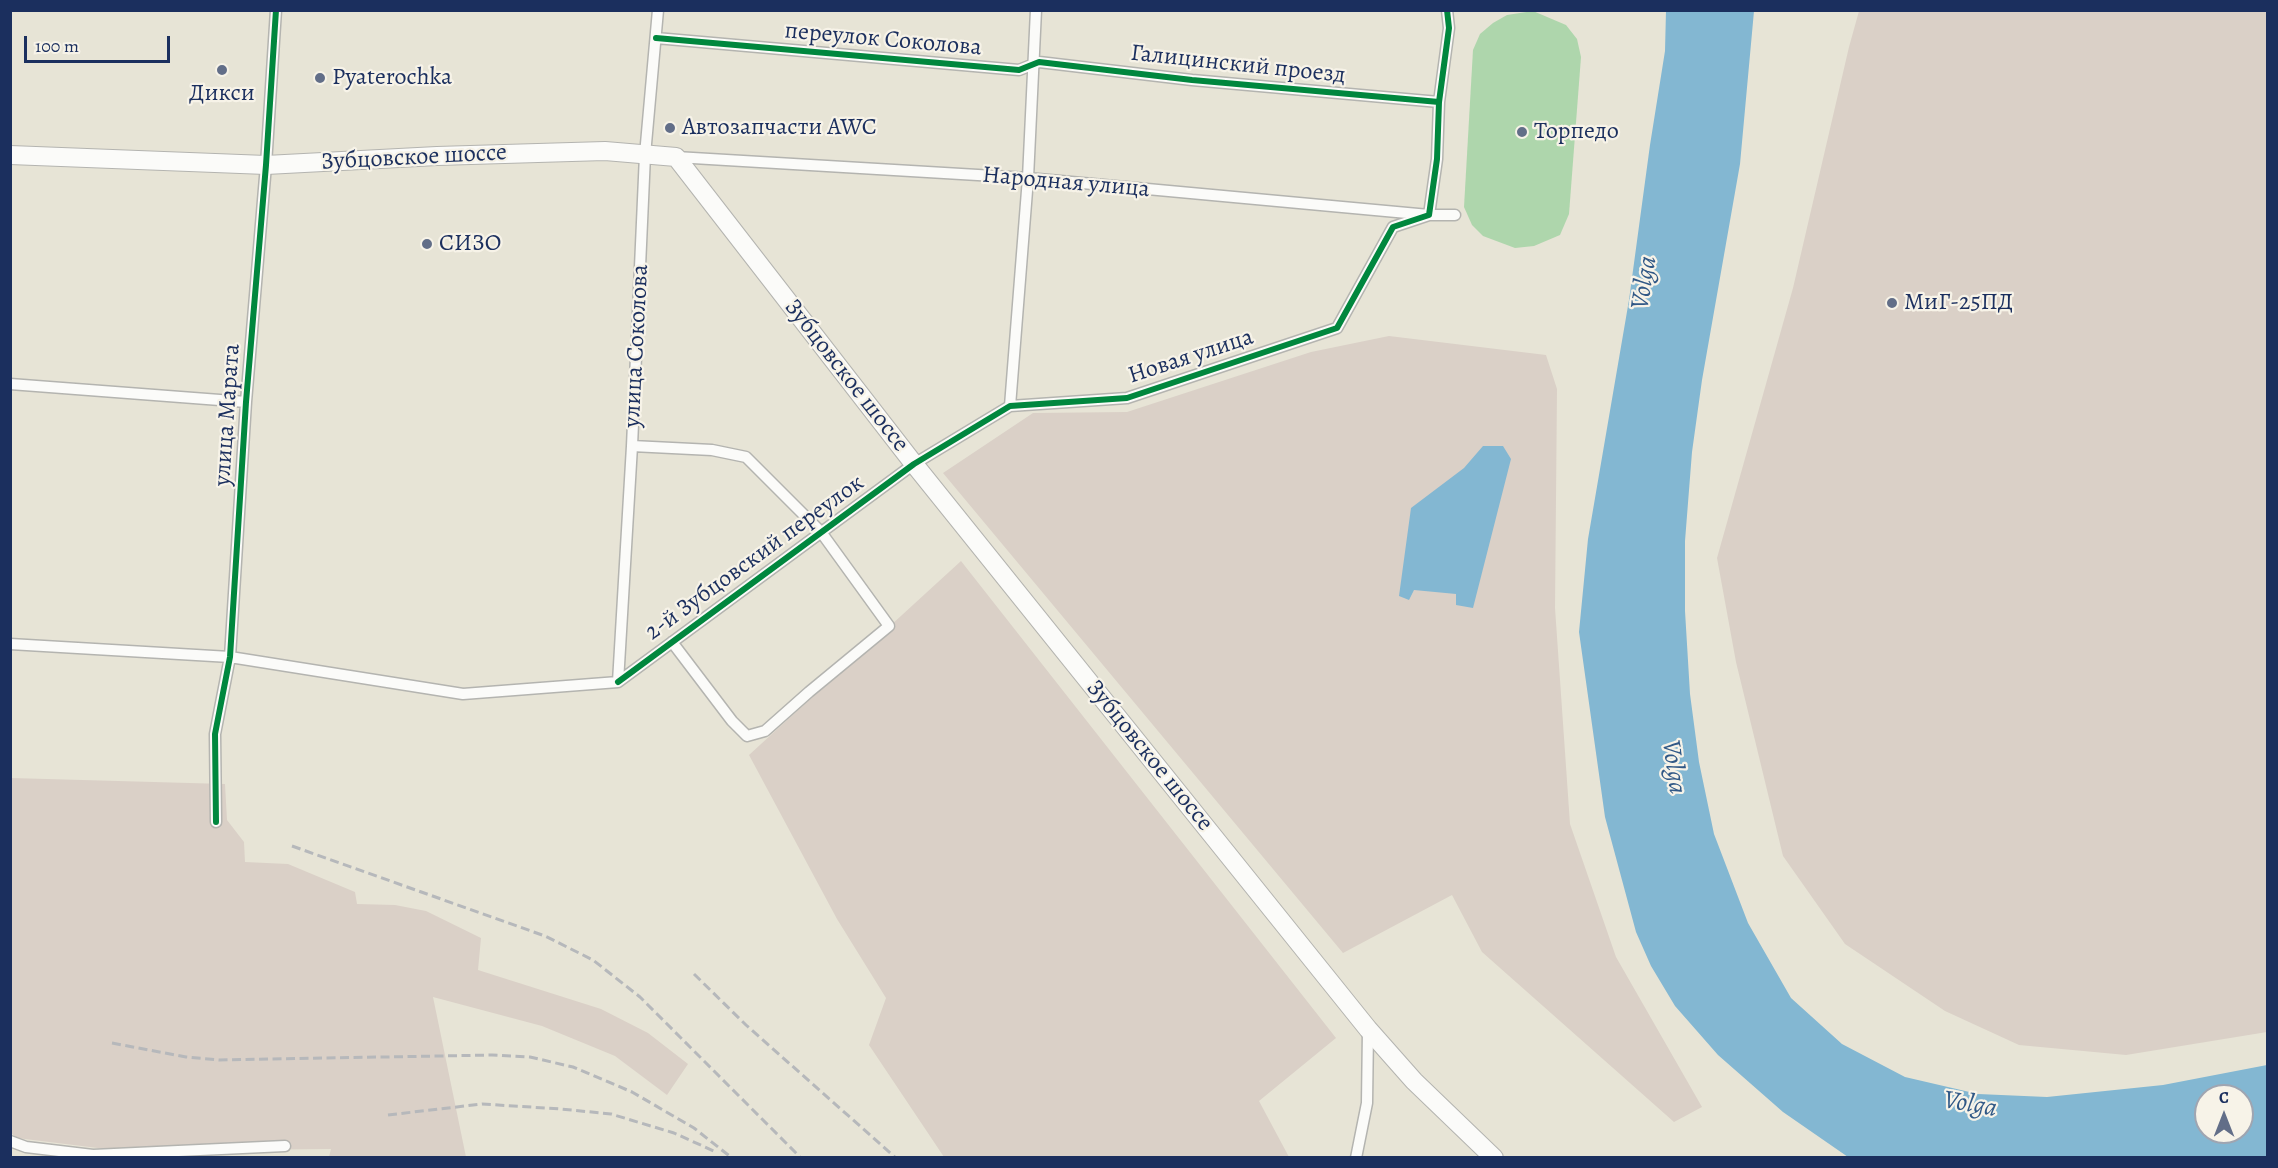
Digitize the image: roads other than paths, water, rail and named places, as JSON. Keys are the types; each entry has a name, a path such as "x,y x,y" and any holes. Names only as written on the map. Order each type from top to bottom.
{"main road":[{"name":"Зубцовское шоссе","path":"10,155 266,165 605,151 676,157 914,464 1368,1029 1414,1081 1494,1158"}],"street":[{"name":"улица Марата","path":"216,822 215,734 230,657 246,402 266,165 276,10"},
{"name":"улица Соколова","path":"618,682 632,446 645,154 658,10"},
{"path":"1010,406 1028,178 1036,10"},
{"path":"1429,215 1437,159 1439,102 1449,28 1447,10"},
{"name":"переулок Соколова","path":"656,38 1019,70 1034,63"},
{"name":"Галицинский проезд","path":"1034,63 1439,102"},
{"name":"Народная улица","path":"676,157 1028,178 1429,215 1455,215"},
{"name":"Новая улица","path":"914,464 1010,406 1127,398 1336,328 1393,227 1429,215"},
{"path":"10,384 246,402"},
{"path":"632,446 712,450 746,457 821,532 889,626 765,731 747,736 732,721 672,642"},
{"name":"2-й Зубцовский переулок","path":"618,682 914,464"},
{"path":"10,644 230,657 463,694 618,682"},
{"path":"1356,1158 1367,1103 1368,1029"},
{"path":"10,1141 27,1147 93,1155 285,1146"}],"water":[{"name":"Volga","path":"1666,11 1754,11 1740,164 1702,380 1692,452 1685,541 1685,611 1690,694 1699,762 1714,834 1748,923 1791,998 1842,1044 1905,1077 1978,1094 2047,1097 2163,1085 2267,1065 2267,1157 1848,1157 1783,1112 1718,1055 1675,1006 1651,966 1636,932 1605,817 1579,632 1588,539 1629,300 1665,51"},
{"path":"1483,446 1503,446 1511,459 1473,608 1456,605 1456,594 1414,590 1409,600 1399,596 1411,508 1464,468"}],"railway":[{"path":"292,846 545,936 593,960 640,997 801,1158"},
{"path":"694,974 746,1025 896,1158"},
{"path":"112,1043 186,1057 219,1060 492,1055 530,1057 573,1067 632,1092 694,1128 732,1158"},
{"path":"388,1115 482,1104 611,1114 674,1133 716,1152"}],"place":[{"name":"Дикси","path":"222,70"},
{"name":"Pyaterochka","path":"320,78"},
{"name":"Автозапчасти AWC","path":"670,128"},
{"name":"Торпедо","path":"1522,132"},
{"name":"СИЗО","path":"427,244"},
{"name":"МиГ-25ПД","path":"1892,303"}]}
